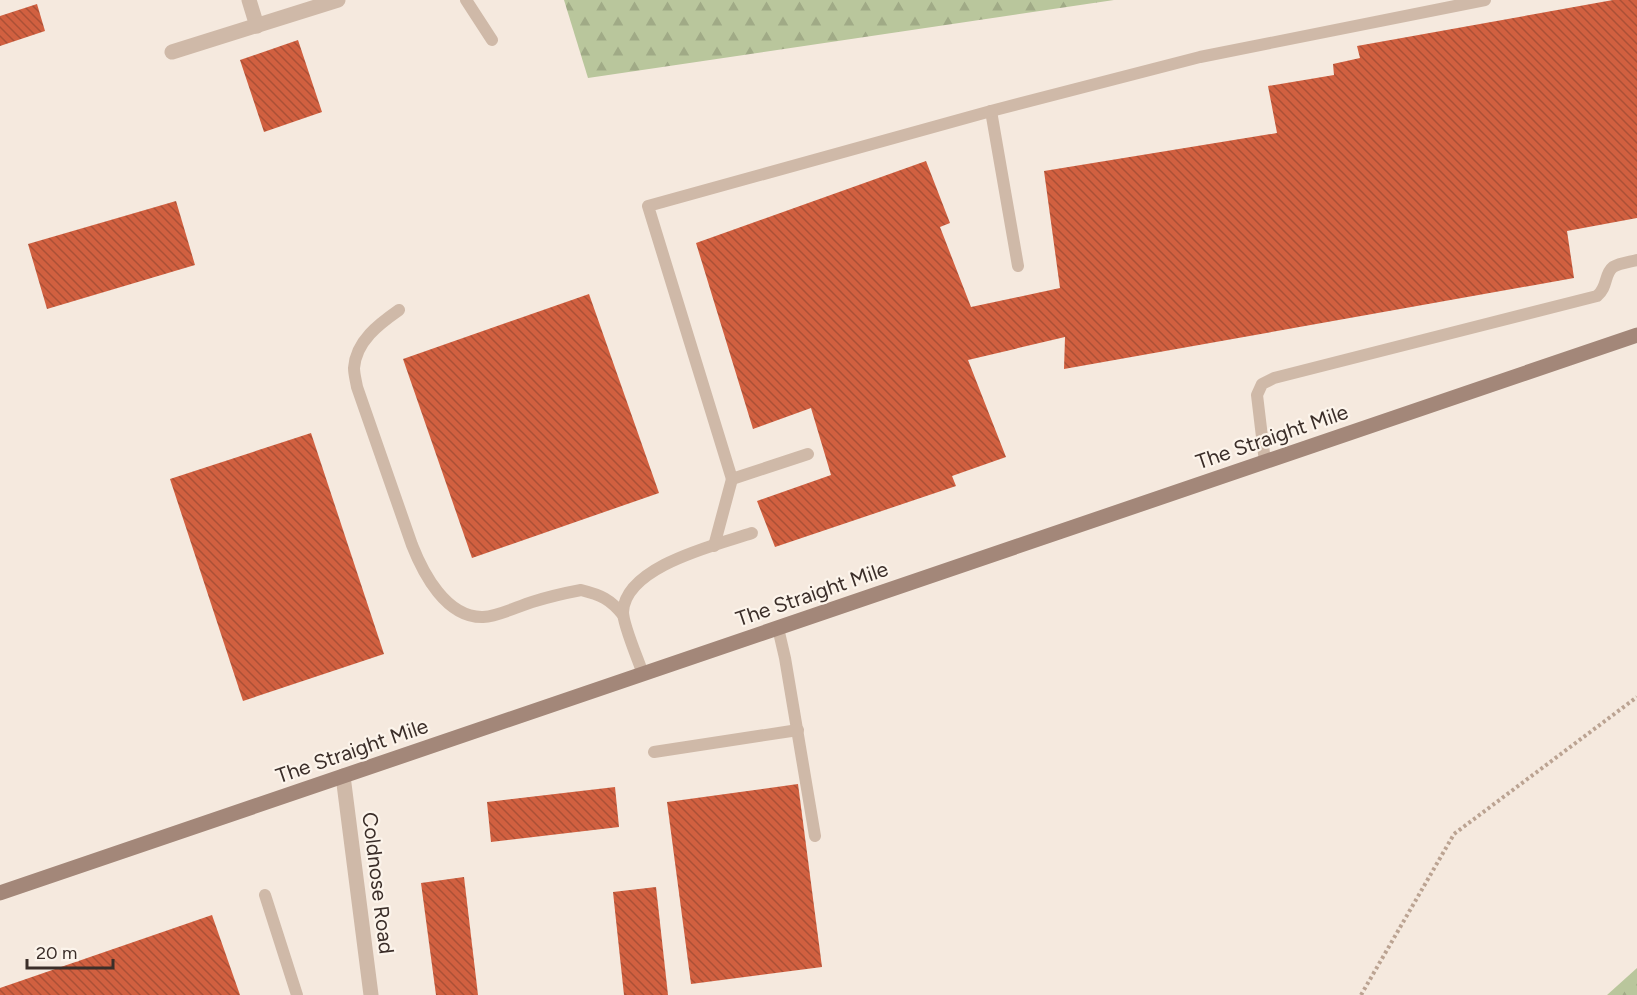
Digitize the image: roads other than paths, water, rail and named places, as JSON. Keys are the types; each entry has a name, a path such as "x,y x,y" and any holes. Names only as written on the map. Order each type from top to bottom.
{"main road":[{"name":"The Straight Mile","path":"0,893 1637,335"}],"street":[{"path":"249,0 257,26"},
{"path":"172,52 339,0"},
{"name":"Coldnose Road","path":"343,776 371,995"}],"lane":[{"path":"466,0 492,40"},
{"path":"714,546 732,479 648,206 991,111 1200,57 1485,0"},
{"path":"991,111 1018,266"},
{"path":"1265,462 1257,394 1262,384 1274,378 1597,296 1603,291 1609,272 1613,268 1637,260"},
{"path":"399,310 373,329 360,348 354,368 357,387 412,545 420,566 436,591 450,604 464,612 482,617 581,590 597,594 613,603 623,615 643,674"},
{"path":"732,479 808,454"},
{"path":"623,615 625,599 637,584 680,557 752,533"},
{"path":"778,628 798,730 815,836"},
{"path":"654,752 798,730"},
{"path":"265,894 297,995"}]}
